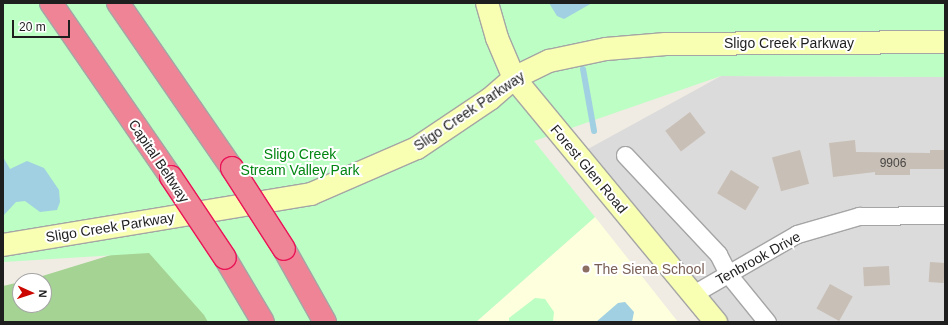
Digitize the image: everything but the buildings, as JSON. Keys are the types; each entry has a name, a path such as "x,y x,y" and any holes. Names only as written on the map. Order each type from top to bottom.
{"highway":[{"name":"Capital Beltway","path":"51,3 171,176 225,258 263,322"},
{"path":"118,3 232,168 284,249 325,322"}],"street":[{"name":"Forest Glen Road","path":"487,3 497,38 514,78 716,322"},
{"name":"Sligo Creek Parkway","path":"3,245 311,194 416,148 490,99 514,78 549,61 606,49 666,44 945,42"},
{"path":"625,155 718,254 728,274 767,322"},
{"name":"Tenbrook Drive","path":"693,294 798,234 860,216 945,215"}],"shaded area":[{"path":"721,76 945,77 945,322 716,322 577,155"},
{"name":"The Siena School","path":"595,217 678,322 476,322"}],"green space":[{"name":"Sligo Creek Stream Valley Park","path":"3,3 945,3 945,77 721,76 534,141 595,217 476,322 208,322 204,315 149,253 3,262"},
{"path":"163,239 211,322 3,322 3,286 12,284 12,313 52,313 52,273"},
{"path":"535,298 545,299 554,312 553,321 509,322 509,318"}],"water":[{"path":"549,3 592,3 564,19 557,16"},
{"path":"3,157 10,169 27,161 44,168 59,190 60,202 57,210 40,212 25,201 16,202 3,216"},
{"path":"625,302 634,312 632,322 596,322 618,303"}],"waterway":[{"path":"583,69 594,131"}],"place":[{"name":"The Siena School","path":"586,269"}]}
